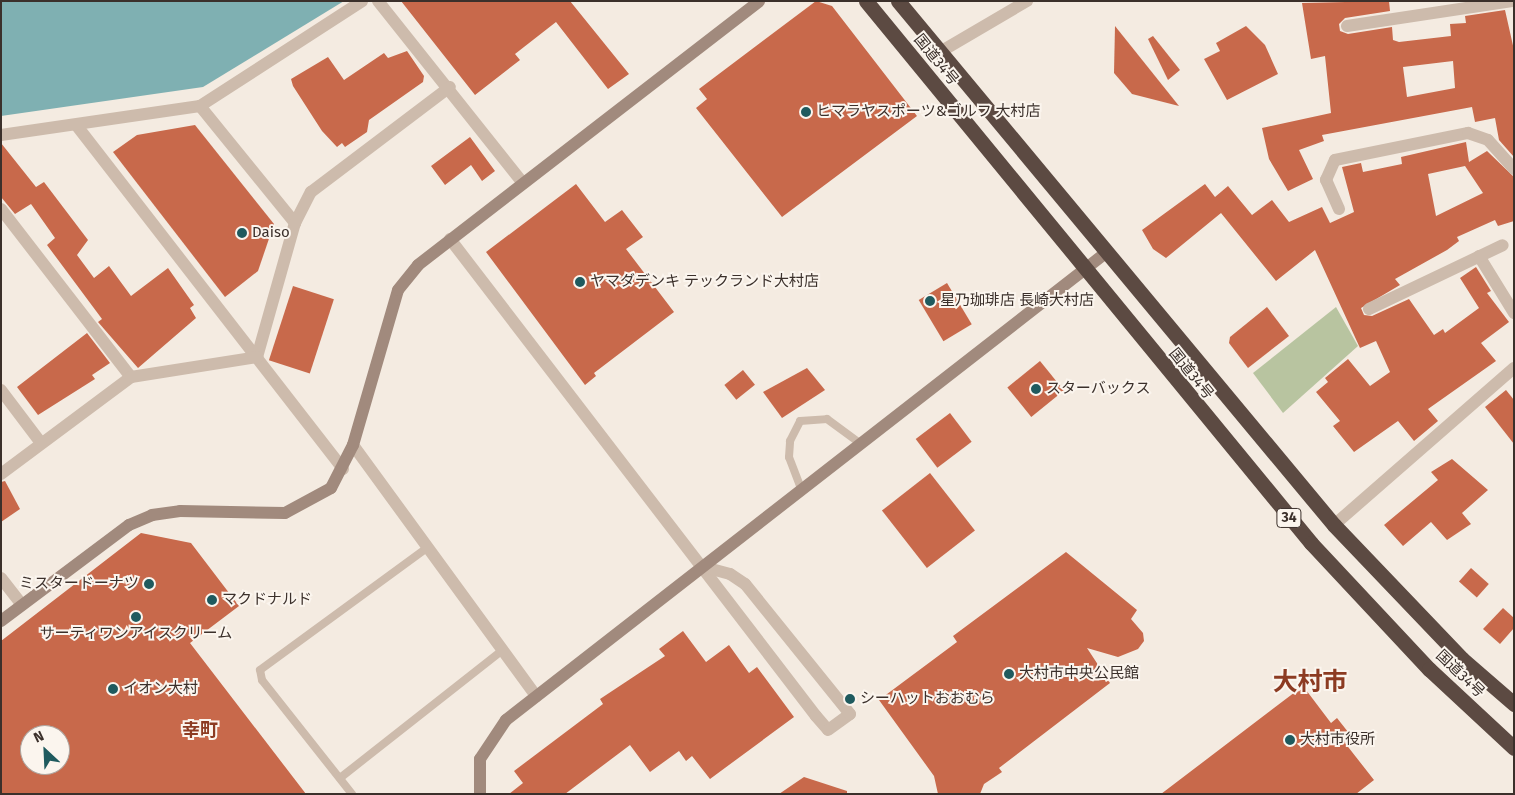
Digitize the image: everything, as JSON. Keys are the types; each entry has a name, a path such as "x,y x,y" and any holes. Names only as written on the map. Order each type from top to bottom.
{"highway":[{"name":"国道34号","path":"866,1 1310,543 1429,668 1514,748"},
{"name":"国道34号","path":"898,1 1334,525 1462,659 1514,704"}],"street":[{"path":"1,136 200,106 362,1"},
{"path":"378,1 450,87 523,184"},
{"path":"1,621 122,530 144,518 180,511 285,513 330,488 343,469 353,445 398,290 418,264 759,1"},
{"path":"940,52 1027,1"},
{"path":"1347,26 1512,1"},
{"path":"257,357 295,223 310,192 450,87"},
{"path":"200,106 295,223"},
{"path":"77,126 343,469"},
{"path":"1339,208 1326,180 1334,160 1468,132 1488,140 1514,169"},
{"path":"1,209 131,378"},
{"path":"450,239 828,730 850,714 745,584 730,574 703,567"},
{"path":"1369,309 1502,245"},
{"path":"480,794 480,759 490,740 536,696 1107,252"},
{"path":"1479,256 1514,312"},
{"path":"1,474 131,378 257,357"},
{"path":"1334,525 1512,373"},
{"path":"1,390 41,443"},
{"path":"353,445 428,547 500,652 536,696"},
{"path":"1,578 22,605"}],"lane":[{"path":"802,490 789,457 790,441 800,420 827,420 861,444"},
{"path":"352,794 262,680 260,670 428,547"},
{"path":"340,778 500,652"}],"green space":[{"path":"1336,307 1358,346 1283,413 1253,373"}],"water":[{"path":"1,1 344,1 203,87 1,116"}],"building":[{"path":"401,1 570,1 629,74 608,89 556,22 515,54 520,60 475,95"},
{"name":"ヒマラヤスポーツ&ゴルフ 大村店","path":"816,1 832,6 917,116 782,217 696,108 707,99 699,89"},
{"path":"1389,1 1390,11 1345,18 1339,24 1340,31 1348,34 1392,27 1393,40 1399,42 1451,36 1450,24 1466,23 1465,16 1505,10 1514,50 1514,157 1499,140 1495,118 1475,122 1472,107 1322,135 1324,141 1299,150 1313,179 1288,191 1269,159 1262,128 1331,113 1325,56 1311,59 1302,3","holes":["1453,61 1455,88 1407,97 1403,67"]},
{"path":"1115,26 1179,106 1132,94 1114,73"},
{"path":"1246,26 1265,45 1278,74 1227,100 1204,59 1220,51 1216,43"},
{"path":"1153,36 1180,70 1168,80 1148,39"},
{"path":"407,51 424,76 423,82 369,120 367,132 345,147 342,143 337,147 322,131 293,86 291,79 328,57 344,80 384,53 388,58"},
{"path":"195,125 274,224 258,271 225,297 113,152 137,135"},
{"path":"470,137 495,171 482,181 471,165 445,185 431,166"},
{"path":"1466,142 1469,162 1487,151 1514,177 1514,221 1498,226 1495,220 1457,237 1459,241 1447,250 1395,279 1400,285 1361,308 1364,315 1372,316 1409,299 1434,335 1443,329 1445,333 1479,308 1460,278 1476,267 1491,291 1487,293 1509,322 1481,343 1496,361 1428,409 1438,421 1414,441 1398,421 1354,452 1333,426 1340,421 1316,392 1328,382 1325,378 1348,359 1370,386 1390,372 1376,341 1360,348 1315,250 1276,281 1221,213 1166,258 1153,249 1142,230 1205,184 1215,197 1228,186 1252,215 1272,200 1289,222 1322,207 1330,223 1354,212 1342,167 1361,163 1363,172 1402,164 1401,157","holes":["1465,166 1483,193 1436,216 1428,174"]},
{"path":"1,143 36,187 44,182 88,240 77,255 94,278 109,266 131,296 168,268 194,305 190,308 196,318 138,368 98,322 102,319 47,245 55,238 31,204 15,214 1,197"},
{"name":"ヤマダデンキ テックランド大村店","path":"576,184 605,222 622,210 643,237 626,249 674,312 594,373 596,376 585,385 486,252"},
{"path":"947,283 972,324 943,341 919,300"},
{"path":"293,286 334,299 310,373 269,360"},
{"path":"1267,307 1289,336 1248,368 1229,343 1230,337"},
{"path":"87,333 110,363 92,375 95,379 38,415 17,387"},
{"name":"スターバックス","path":"1040,361 1064,391 1031,417 1007,387"},
{"path":"807,368 825,390 782,418 763,392"},
{"path":"743,370 755,385 736,400 724,385"},
{"path":"1506,390 1514,400 1514,444 1485,407"},
{"path":"950,413 972,442 937,468 916,439"},
{"path":"1452,459 1488,490 1462,513 1471,524 1447,540 1431,522 1403,546 1384,525 1438,480 1431,472"},
{"path":"930,473 975,531 927,568 882,511"},
{"path":"5,481 20,509 1,522 1,482"},
{"name":"イオン大村","path":"141,533 191,543 239,606 190,643 306,794 1,794 1,641"},
{"name":"大村市中央公民館","path":"1066,552 1137,610 1131,619 1143,633 1144,641 1138,649 1118,657 1087,648 1110,683 999,768 1002,772 984,784 980,794 938,794 934,776 879,700 957,642 953,636"},
{"path":"1471,568 1489,584 1477,597 1459,581"},
{"path":"1503,608 1514,618 1514,628 1500,644 1483,629"},
{"path":"683,631 706,662 729,645 749,673 757,667 794,717 710,779 692,756 686,761 679,751 650,772 630,745 565,794 509,794 523,783 514,771 603,704 600,699 665,656 659,649"},
{"name":"大村市役所","path":"1303,686 1331,723 1337,718 1352,737 1345,743 1374,780 1356,794 1161,794"},
{"path":"804,777 847,791 847,794 779,794"}],"place":[{"name":"ヒマラヤスポーツ&ゴルフ 大村店","path":"806,112"},
{"name":"Daiso","path":"242,233"},
{"name":"ヤマダデンキ テックランド大村店","path":"580,282"},
{"name":"星乃珈琲店 長崎大村店","path":"930,301"},
{"name":"スターバックス","path":"1036,389"},
{"name":"ミスタードーナツ","path":"149,584"},
{"name":"マクドナルド","path":"212,600"},
{"name":"サーティワンアイスクリーム","path":"136,617"},
{"name":"大村市中央公民館","path":"1009,674"},
{"name":"イオン大村","path":"113,689"},
{"name":"シーハットおおむら","path":"850,699"},
{"name":"大村市役所","path":"1290,740"}],"district":[{"name":"大村市","path":"1310,682"},
{"name":"幸町","path":"200,730"}]}
